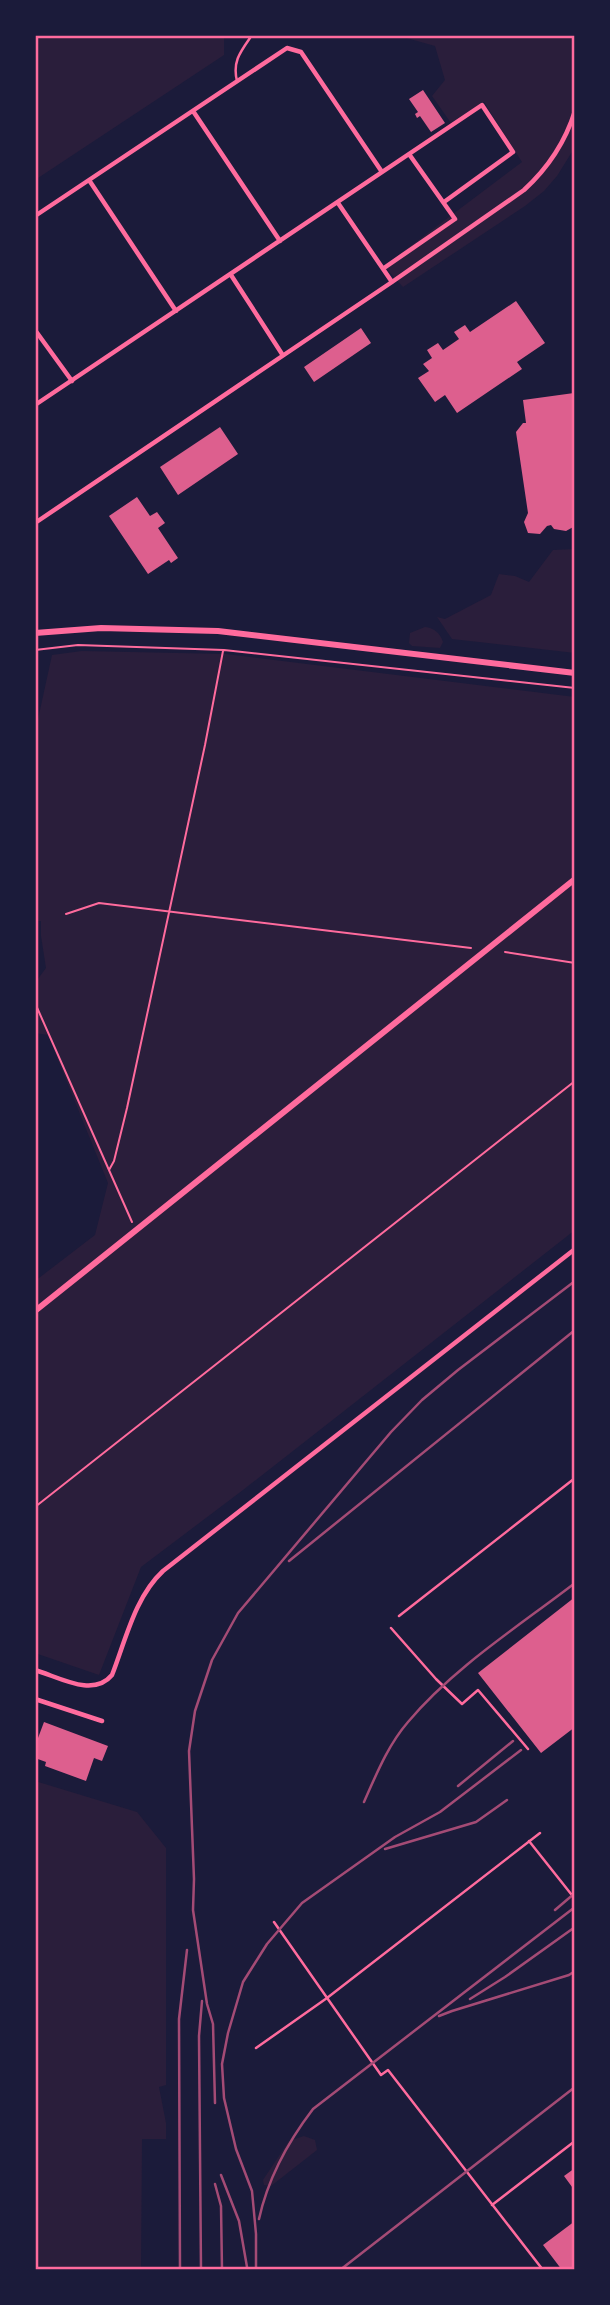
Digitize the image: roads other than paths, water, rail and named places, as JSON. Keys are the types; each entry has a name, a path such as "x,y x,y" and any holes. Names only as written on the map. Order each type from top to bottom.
{"street":[{"path":"35,216 287,48 301,52 382,172"},
{"path":"37,404 482,105 513,152 444,202"},
{"path":"193,111 280,242"},
{"path":"35,523 282,354 393,282 523,190 540,176 559,149 575,111"},
{"path":"384,268 455,219 409,154"},
{"path":"89,180 176,311"},
{"path":"338,203 393,282"},
{"path":"231,275 282,354"},
{"path":"35,330 72,381"},
{"path":"35,633 101,628 218,631 575,673"},
{"path":"35,1311 575,879"},
{"path":"35,1670 88,1687 103,1685 112,1675 142,1596 152,1581 575,1249"},
{"path":"35,1699 102,1721"}],"lane":[{"path":"237,81 235,59 252,35"},
{"path":"399,1616 575,1478"},
{"path":"391,1628 462,1704 478,1690 528,1749"},
{"path":"256,2048 327,1998 540,1833"},
{"path":"529,1841 575,1899"},
{"path":"274,1922 381,2076 388,2070 543,2270"},
{"path":"492,2205 575,2141"}],"railway":[{"path":"215,2103 213,2024 207,2004 193,1910 189,1751 195,1711 212,1660 238,1613 391,1432 422,1400 458,1370 575,1281"},
{"path":"289,1561 575,1330"},
{"path":"364,1802 394,1740 426,1702 487,1648 575,1583"},
{"path":"458,1786 513,1741"},
{"path":"256,2270 252,2191 236,2149 224,2098 222,2064 243,1982 267,1944 302,1903 395,1837 440,1812 521,1750"},
{"path":"385,1849 476,1822 507,1800"},
{"path":"555,1910 575,1893"},
{"path":"259,2219 280,2161 313,2109 575,1907"},
{"path":"470,1999 575,1927"},
{"path":"180,2270 179,2019 187,1950"},
{"path":"439,2016 575,1971"},
{"path":"201,2270 199,2036 202,2001"},
{"path":"340,2270 575,2087"},
{"path":"221,2175 239,2221 247,2267"},
{"path":"215,2184 221,2206 222,2270"}]}
